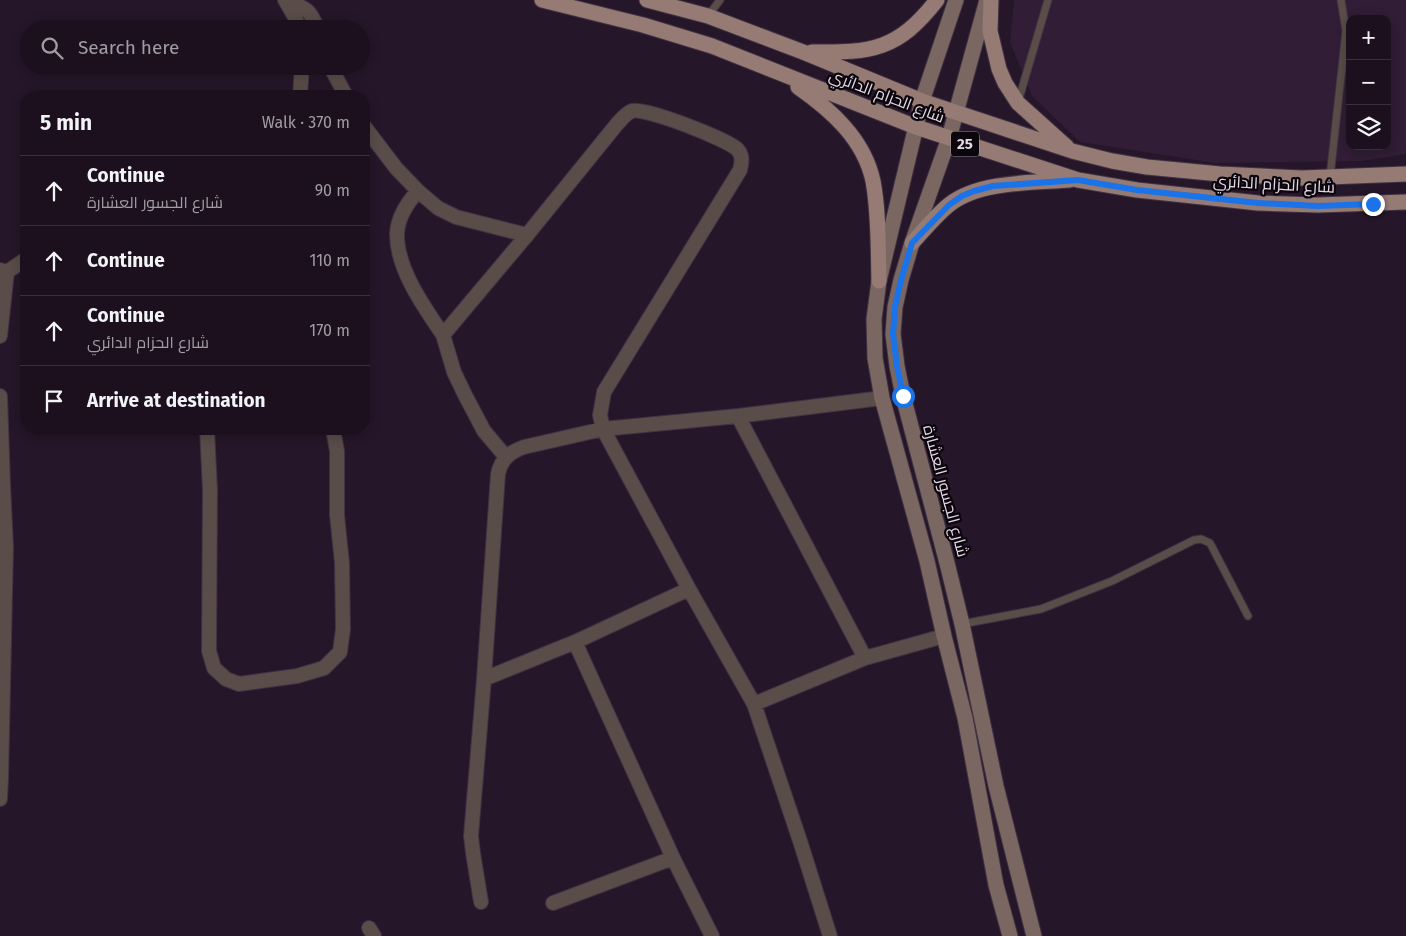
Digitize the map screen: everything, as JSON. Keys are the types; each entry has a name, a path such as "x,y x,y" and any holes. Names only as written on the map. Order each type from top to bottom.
{"main road":[{"name":"شارع الحزام الدائري","path":"542,0 652,27 712,46 916,127 1078,180 1137,190 1258,203 1318,206 1406,202"},
{"name":"شارع الحزام الدائري","path":"647,0 708,16 803,52 922,101 1072,151 1112,161 1220,174 1302,178 1406,174"},
{"path":"803,52 870,50 879,47 905,34 937,0"},
{"path":"956,0 922,101 879,280 874,319 875,358 882,398 927,561 965,718 993,868 1010,936"},
{"name":"شارع الجسور العشارة","path":"986,0 949,138 901,280 895,307 893,334 903,396 962,624 996,786 1034,936"},
{"path":"992,0 990,31 998,69 1005,83 1018,103 1072,151"},
{"path":"778,73 809,94 838,119 860,147 873,180 876,202 879,280"},
{"path":"912,243 949,205 962,196 974,191 993,186 1078,180"}],"street":[{"path":"286,1 296,20"},
{"path":"286,1 301,6 310,12 314,20"},
{"path":"300,90 301,75"},
{"path":"335,75 343,90"},
{"path":"443,335 617,124 632,111 651,113 687,125 738,149 742,156 740,170 604,392 600,415 603,429 689,589 754,704 830,936"},
{"path":"370,134 418,191 438,208 446,213 465,219 527,235"},
{"path":"418,191 407,203 397,231 401,260 409,279 443,335 454,372 484,431 506,457"},
{"path":"0,336 4,271 20,262"},
{"path":"0,396 1,483 6,547 2,779 0,800"},
{"path":"482,902 472,853 471,836 498,474 500,465 506,457 515,450 603,429 738,416 882,398"},
{"path":"738,416 865,658"},
{"path":"207,435 210,490 209,651 214,668 226,679 239,684 297,676 324,668 340,652 343,629 342,563 337,516 337,451 334,435"},
{"path":"484,679 575,642 689,589"},
{"path":"754,704 865,658 944,636"},
{"path":"575,642 673,858 712,936"},
{"path":"553,903 673,858"}],"lane":[{"path":"708,16 720,0"},
{"path":"1018,103 1048,0"},
{"path":"1330,178 1346,31 1341,0"},
{"path":"962,624 1041,609 1112,581 1194,540 1201,539 1210,543 1248,616"}],"shaded area":[{"path":"1014,0 1406,0 1406,154 1362,161 1215,163 1080,142 1032,96 1010,42"}],"route":[{"path":"903,396 893,334 895,307 912,243 949,205 962,196 974,191 993,186 1078,180 1137,190 1258,203 1318,206 1373,204"}]}
